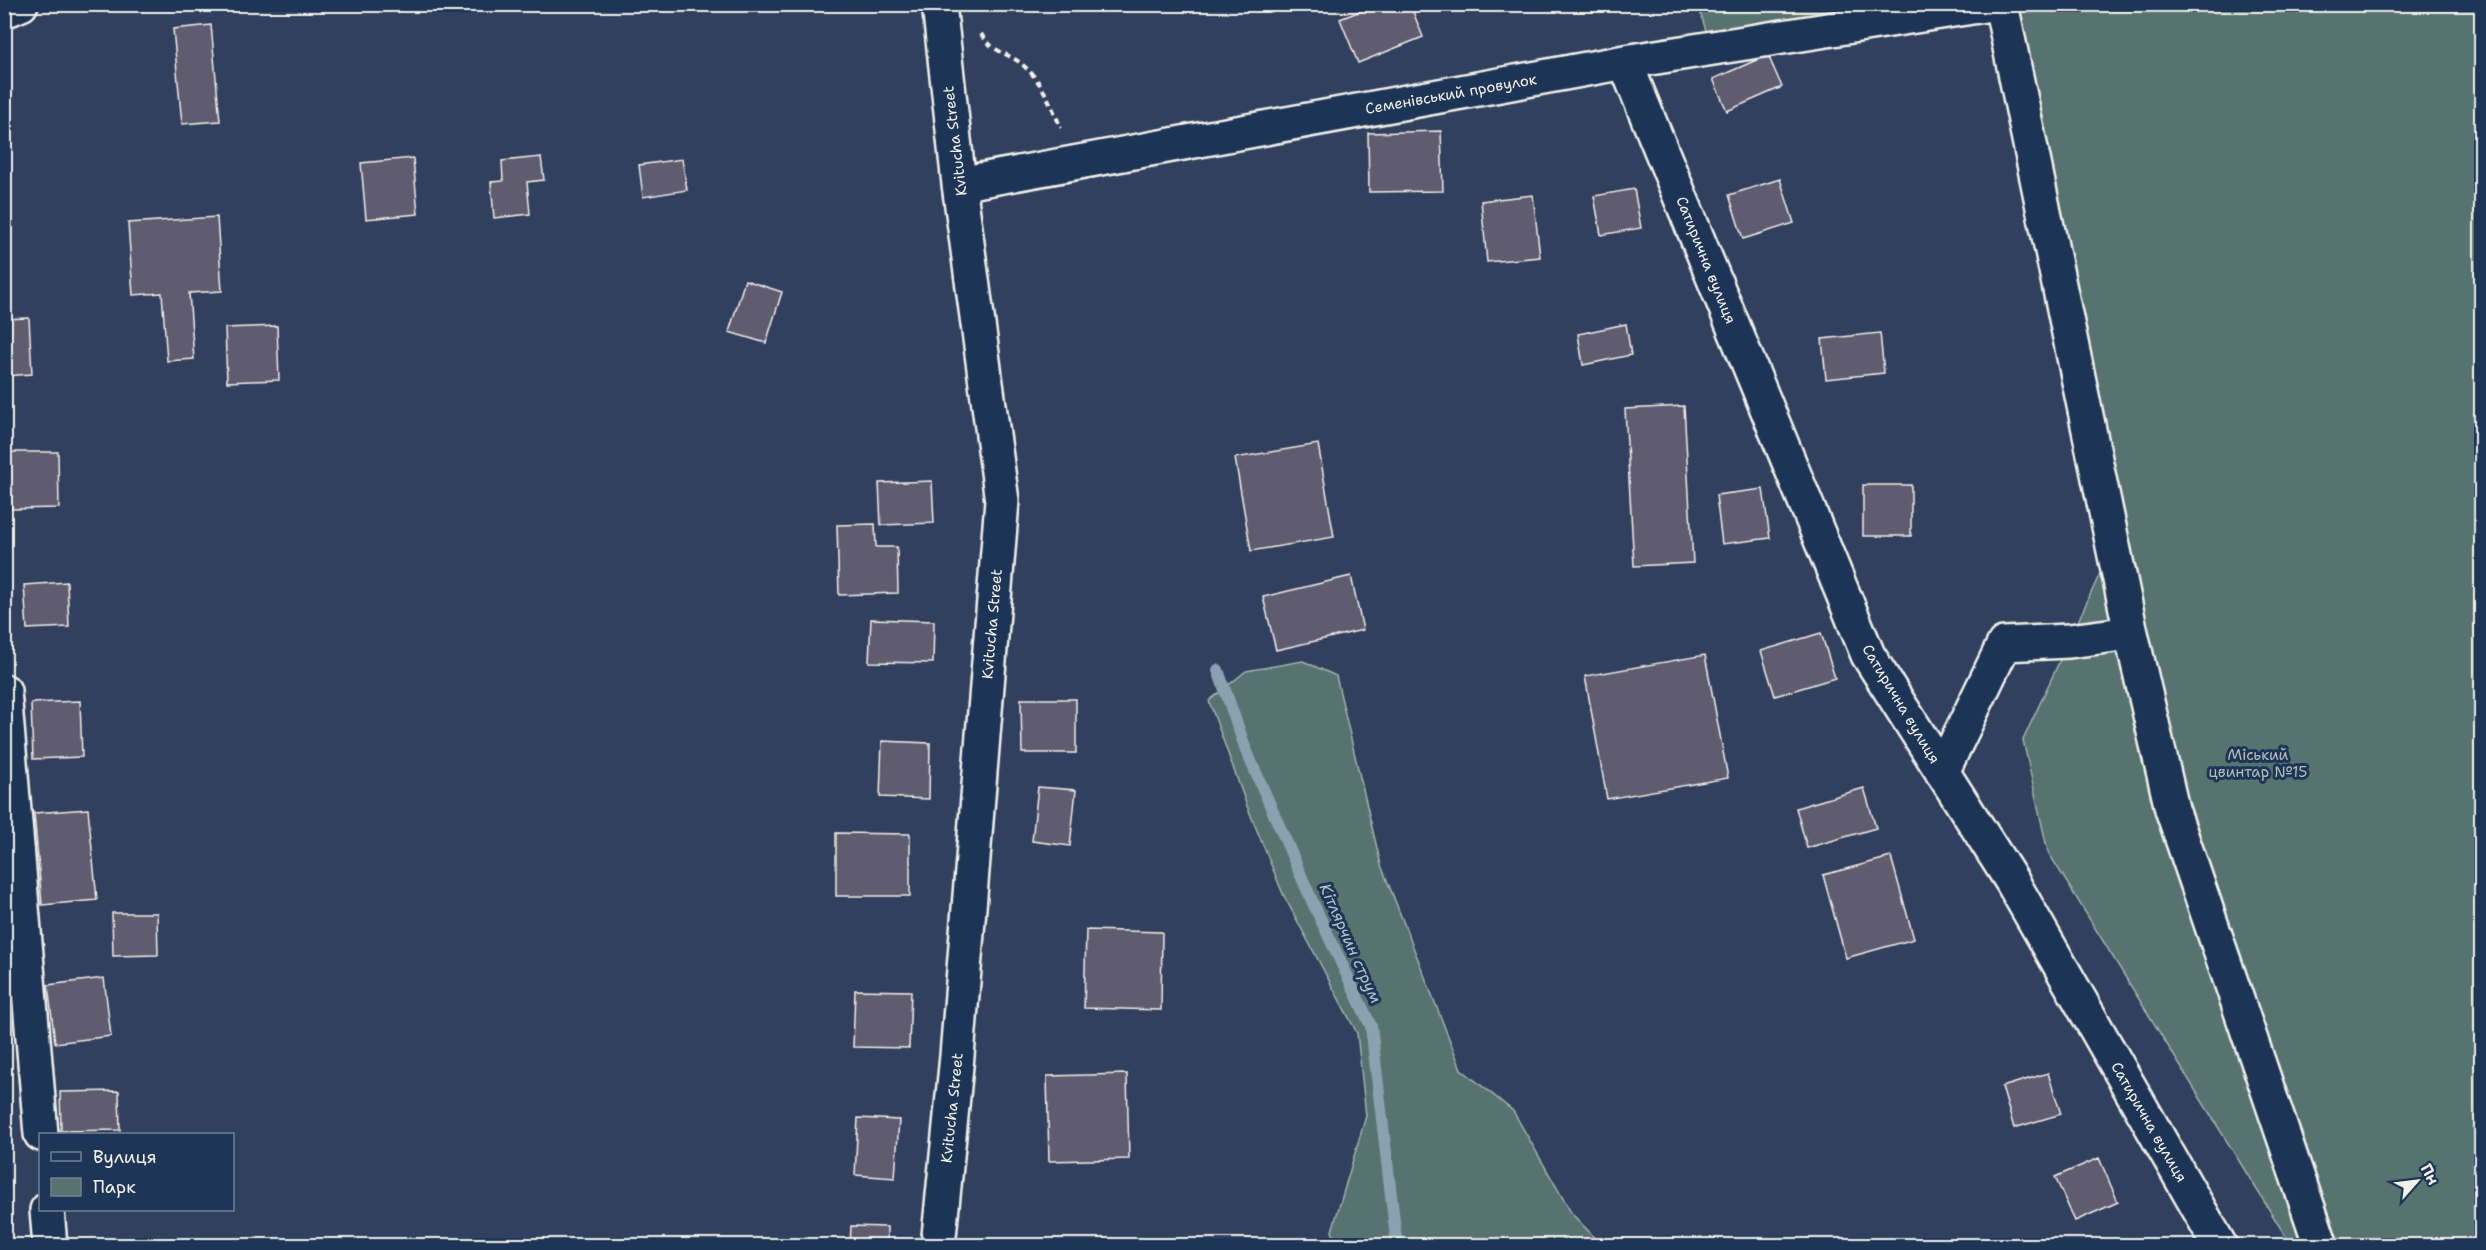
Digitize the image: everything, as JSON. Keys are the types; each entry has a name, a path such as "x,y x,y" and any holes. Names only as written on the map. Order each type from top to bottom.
{"street":[{"path":"4,11 21,4"},
{"name":"Kvitucha Street","path":"938,1245 957,1056 1002,501 959,184 939,4"},
{"name":"Семенівський провулок","path":"959,184 1625,62 1943,8 1991,4"},
{"path":"2001,4 2131,633 2172,809 2321,1245"},
{"name":"Сатирична вулиця","path":"1625,62 1868,655 2013,883 2220,1245"},
{"path":"1942,772 2004,644 2131,633"},
{"path":"4,691 41,1133"},
{"path":"47,1211 50,1245"}],"path":[{"path":"976,28 990,47 1025,66 1046,94 1064,134 1096,159"}],"green space":[{"path":"1698,5 1991,5 1711,47"},
{"name":"Міський цвинтар №15","path":"2001,5 2481,5 2481,1245 2291,1245 2048,852 2023,740 2103,567"},
{"path":"1303,661 1336,676 1381,865 1461,1069 1513,1111 1572,1214 1602,1245 1337,1245 1332,1231 1366,1116 1357,1033 1283,894 1247,806 1209,701 1246,671"}],"building":[{"path":"1378,4 1410,4 1423,37 1358,63 1340,19"},
{"path":"211,25 220,121 182,124 173,29"},
{"path":"1768,55 1782,87 1727,111 1713,79"},
{"path":"1441,131 1443,191 1369,192 1368,133"},
{"path":"541,157 544,180 527,182 530,214 494,218 491,182 503,181 502,161"},
{"path":"413,158 418,214 366,219 361,163"},
{"path":"682,159 687,190 643,197 639,165"},
{"path":"1780,179 1794,223 1743,239 1729,195"},
{"path":"1634,189 1641,228 1601,235 1594,196"},
{"path":"1533,195 1540,257 1487,262 1481,201"},
{"path":"217,217 222,291 189,293 194,359 167,361 162,293 133,295 128,223"},
{"path":"745,280 782,292 766,343 729,332"},
{"path":"29,318 32,374 4,376 4,319"},
{"path":"1626,324 1631,355 1583,365 1578,334"},
{"path":"277,326 279,380 227,382 225,328"},
{"path":"1880,333 1884,373 1826,379 1822,339"},
{"path":"1684,406 1693,563 1634,566 1625,409"},
{"path":"1318,444 1334,537 1251,551 1235,458"},
{"path":"10,452 58,452 59,508 11,509"},
{"path":"932,481 934,523 881,525 879,483"},
{"path":"1863,485 1911,485 1911,536 1863,536"},
{"path":"1763,489 1770,538 1722,544 1716,495"},
{"path":"875,524 876,547 897,547 898,593 839,595 837,525"},
{"path":"1351,576 1363,630 1276,650 1263,597"},
{"path":"67,582 69,627 27,629 24,585"},
{"path":"871,619 934,621 933,663 869,662"},
{"path":"1821,633 1835,678 1775,696 1761,651"},
{"path":"1705,655 1728,778 1607,799 1585,676"},
{"path":"1021,699 1076,699 1076,753 1022,753"},
{"path":"80,701 82,757 33,759 31,703"},
{"path":"882,741 930,743 929,799 880,797"},
{"path":"1038,787 1076,790 1070,846 1032,841"},
{"path":"1864,788 1876,828 1807,848 1796,808"},
{"path":"88,809 97,900 42,905 34,813"},
{"path":"836,833 910,834 910,896 836,896"},
{"path":"1891,857 1914,939 1846,958 1823,875"},
{"path":"112,913 157,913 158,955 113,956"},
{"path":"1086,930 1162,932 1161,1010 1084,1008"},
{"path":"104,978 111,1036 55,1043 48,985"},
{"path":"855,990 911,991 909,1048 853,1047"},
{"path":"2048,1073 2061,1114 2014,1128 2002,1087"},
{"path":"1127,1074 1129,1159 1049,1161 1047,1076"},
{"path":"119,1091 120,1130 61,1131 60,1092"},
{"path":"858,1118 899,1120 895,1178 855,1175"},
{"path":"2099,1158 2118,1202 2075,1221 2055,1177"},
{"path":"851,1226 887,1227 887,1246 850,1246"}],"waterway":[{"name":"Кітлярчин струм","path":"1218,670 1246,750 1313,903 1371,1026 1397,1246"}]}
